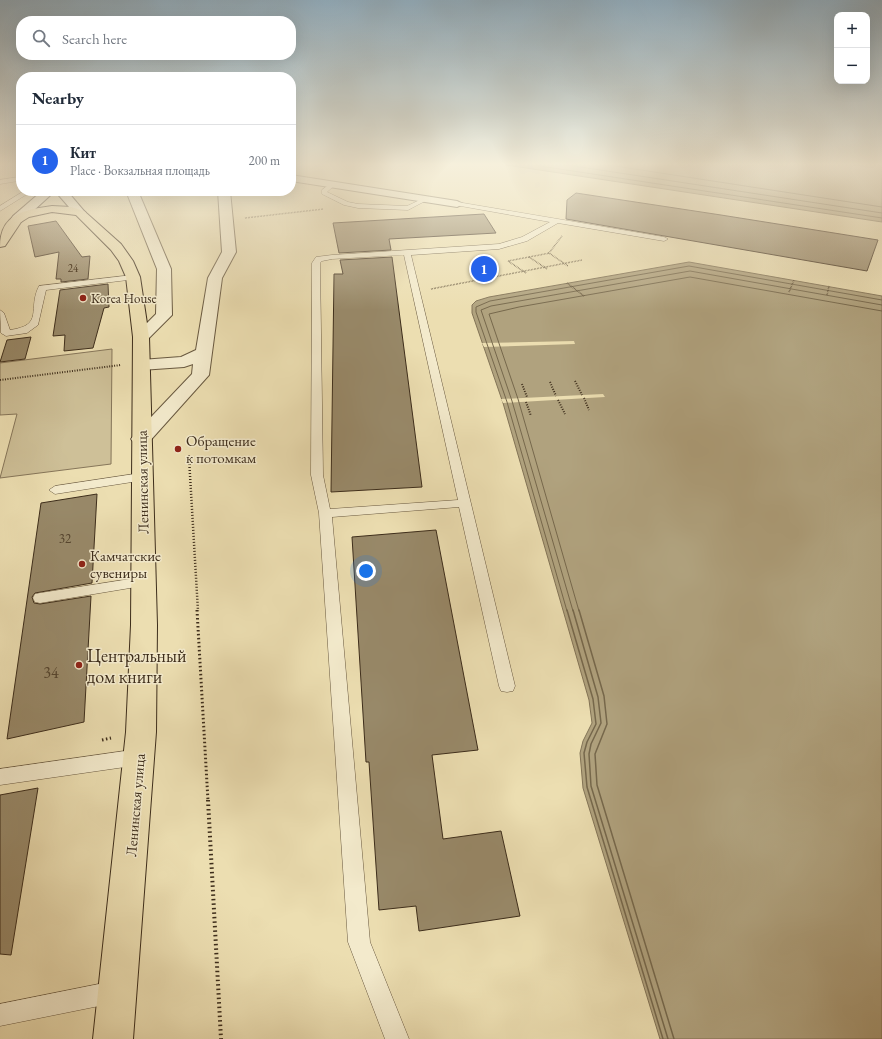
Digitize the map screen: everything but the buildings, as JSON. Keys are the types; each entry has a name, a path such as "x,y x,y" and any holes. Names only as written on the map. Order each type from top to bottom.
{"main road":[{"path":"0,243 16,219 31,212"},
{"name":"Ленинская улица","path":"80,213 116,247 126,261 133,277 141,337 133,365 141,439 143,582 142,709 113,1039"}],"street":[{"path":"16,219 24,212"},
{"path":"141,212 164,269 164,315 141,337"},
{"path":"141,439 200,374 215,278 229,252 226,212"},
{"path":"133,365 184,362 203,353"}],"lane":[{"path":"506,212 664,239"},
{"path":"397,1039 359,942 325,513 317,475 316,262 332,257 488,248 510,245 528,239 557,221"},
{"path":"407,253 507,686"},
{"path":"0,313 6,333 27,330 35,323 42,288 133,277"},
{"path":"54,490 141,477"},
{"path":"325,513 465,503"},
{"path":"40,598 143,582"},
{"path":"0,778 139,756"},
{"path":"0,1015 118,992"}],"path":[{"path":"227,220 289,212"},
{"path":"526,273 508,261 550,253 573,223"},
{"path":"550,253 568,266"},
{"path":"529,257 547,269"},
{"path":"416,291 582,260"},
{"path":"789,292 794,280"},
{"path":"567,283 584,296"},
{"path":"827,295 829,286"},
{"path":"0,380 133,365"},
{"path":"575,381 582,395"},
{"path":"550,382 556,396"},
{"path":"522,384 527,397"},
{"path":"584,398 589,410"},
{"path":"558,400 565,414"},
{"path":"526,402 531,416"},
{"path":"189,455 221,1039"}],"shaded area":[{"path":"112,349 111,464 0,478 17,414 0,415 0,363"}],"water":[{"path":"819,212 882,212 882,222"},
{"path":"689,262 882,296 882,1039 660,1039 583,788 580,753 583,741 592,723 589,700 503,403 472,313 472,305 476,301 489,297"}],"pier":[{"path":"574,341 575,344 484,347 482,343"},
{"path":"603,394 605,397 503,403 501,399"}],"place":[{"name":"Кит","path":"484,269"},
{"name":"Korea House","path":"83,298"},
{"name":"Обращение к потомкам","path":"178,449"},
{"name":"Камчатские сувениры","path":"82,564"},
{"name":"Центральный дом книги","path":"79,665"}]}
